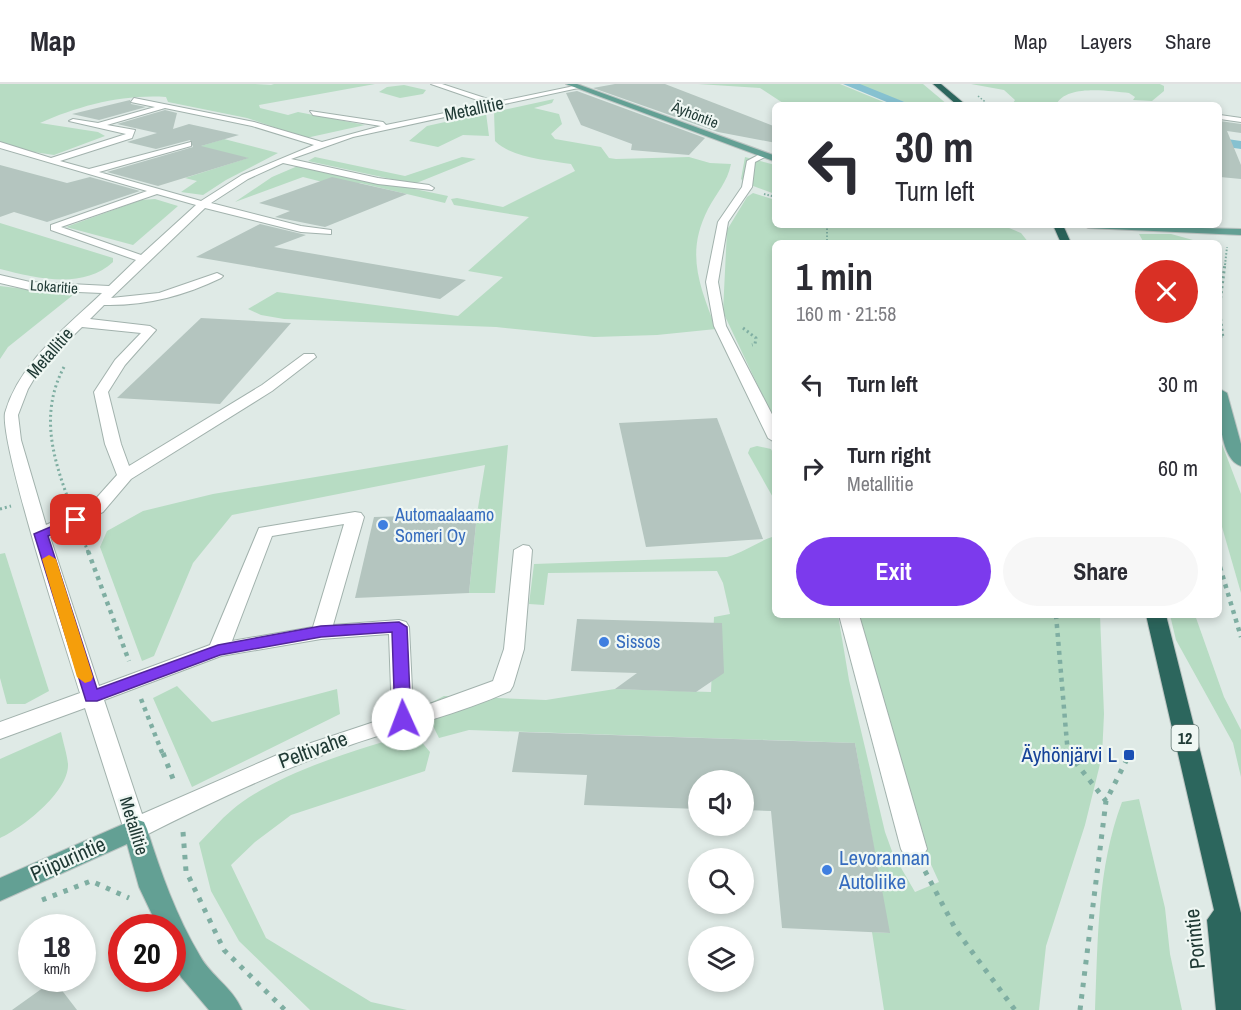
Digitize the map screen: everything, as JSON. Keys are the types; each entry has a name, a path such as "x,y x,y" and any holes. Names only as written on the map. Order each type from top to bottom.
{"highway":[{"path":"937,84 958,102"},
{"name":"12","path":"1157,618 1214,862 1241,963"},
{"name":"Porintie","path":"1214,862 1230,1010"}],"main road":[{"name":"Äyhöntie","path":"575,85 770,157"},
{"path":"1116,228 1220,239 1241,232"},
{"path":"1222,402 1230,437 1241,461"},
{"name":"Metallitie","path":"135,829 152,887 165,914"},
{"name":"Piipurintie","path":"0,890 135,829"},
{"name":"Metallitie","path":"186,957 191,968 228,1010"}],"street":[{"path":"435,84 496,104"},
{"name":"Metallitie","path":"135,829 23,480 13,440 11,416 21,389 36,365 76,323 203,204 286,152 575,85"},
{"path":"135,100 254,124 320,144"},
{"path":"97,125 165,106"},
{"path":"313,113 392,126"},
{"path":"1227,116 1241,120"},
{"path":"51,161 129,136 132,132 73,121"},
{"path":"286,152 304,140"},
{"path":"89,172 188,144"},
{"path":"0,145 203,204 302,229 327,232"},
{"path":"286,152 378,181 429,188"},
{"path":"770,157 751,161 747,187 723,222 712,282 720,326 772,430"},
{"path":"142,259 55,228 56,225 157,191"},
{"path":"98,301 121,303 159,297 185,290 217,276"},
{"name":"Lokaritie","path":"0,279 30,286 109,290"},
{"path":"76,323 101,323 150,330 120,363 101,392 113,444 125,476"},
{"path":"41,534 76,520 97,508 125,476 267,388 309,357"},
{"path":"218,650 265,532 356,517 321,632"},
{"name":"Peltivahe","path":"135,829 276,763 403,719 471,701 502,686 514,649 523,550"},
{"path":"850,618 914,849"},
{"path":"0,731 218,650 321,632 399,627 403,719"}],"path":[{"path":"70,358 59,375 50,404 55,466 135,681 147,720 183,805 186,872 224,950 285,1010"},
{"path":"1222,574 1241,637"},
{"path":"1056,618 1068,755 1106,801"},
{"path":"1080,1010 1106,801 1129,755"},
{"path":"914,849 956,930 1015,1010"},
{"path":"30,905 91,881 130,899 186,872"}],"green space":[{"path":"0,84 375,84 259,105 260,108 288,115 298,112 365,125 306,138 247,118 168,102 166,97 134,97 101,102 40,123 98,132 105,136 54,155 0,147"},
{"path":"698,84 840,84 884,102 781,102 760,88"},
{"path":"853,84 923,84 944,102 904,102"},
{"path":"971,84 1160,84 1164,86 1164,91 1152,101 1133,100 1135,97 1129,93 1089,90 1069,94 1058,102 1014,102 1015,100 1004,90"},
{"path":"404,85 426,90 423,94 400,98 379,92 387,87"},
{"path":"554,99 552,103 534,108 559,114 562,124 551,134 555,139 601,147 609,158 616,159 689,157 710,163 731,164 724,182 708,209 697,241 697,270 700,284 716,329 657,335 594,337 496,327 284,319 261,315 248,309 277,292 458,316 503,277 468,271 529,217 454,205 451,199 457,198 503,207 575,171 571,164 520,155 502,147 495,141 494,112"},
{"path":"486,113 489,136 463,135 438,147 409,141 427,126"},
{"path":"224,139 278,153 226,180 203,195 181,192 197,181 185,178 248,158 194,148"},
{"path":"315,157 405,176 462,157 476,159 414,184 308,161"},
{"path":"745,157 772,164 772,193 745,183 741,179"},
{"path":"300,165 448,196 445,203 360,183 346,188 303,177 235,202 272,177"},
{"path":"753,193 772,199 772,228 1009,228 1021,233 1027,240 772,240 772,416 723,312 727,230 747,197"},
{"path":"155,199 178,206 133,245 66,227 141,200"},
{"path":"0,223 113,258 113,262 101,271 74,279 29,276 0,269"},
{"path":"1139,234 1171,234 1193,240 1142,240"},
{"path":"0,286 73,295 8,347 0,359"},
{"path":"1222,444 1241,494 1241,593 1222,527"},
{"path":"508,445 495,593 469,593 477,514 485,465 232,515 193,563 154,656 142,661 100,547 107,531 143,511 213,494"},
{"path":"757,446 772,451 772,496 748,453 750,448"},
{"path":"772,537 772,618 839,618 849,680 885,832 893,854 915,892 939,882 918,836 860,618 1100,618 1104,714 1102,756 1085,825 1046,946 1039,1010 884,1010 872,932 889,933 855,743 469,730 439,738 431,722 430,703 444,696 546,700 615,689 711,692 714,617 730,614 723,583 717,571 548,573 544,605 529,604 534,564 727,557"},
{"path":"5,553 49,691 25,704 7,704 0,678 0,554"},
{"path":"1171,618 1196,618 1224,697 1241,730 1241,777 1233,743 1176,640"},
{"path":"177,686 212,722 337,689 340,714 192,787 153,698"},
{"path":"61,732 68,764 61,786 43,808 0,838 0,759"},
{"path":"414,733 430,752 425,771 291,815 255,842 231,865 266,938 371,1002 407,1010 310,1010 239,941 211,891 199,843 232,810 271,785 344,754"},
{"path":"1139,799 1165,908 1170,954 1182,1010 1095,1010 1100,905 1108,853 1122,802"}],"building":[{"path":"615,84 665,84 772,125 772,142 718,132 593,88"},
{"path":"577,91 705,138 689,155 631,150 632,144 581,125 566,93"},
{"path":"130,100 131,104 146,107 99,120 72,114"},
{"path":"165,110 177,113 173,129 189,124 239,135 201,146 249,158 158,186 107,172 193,147 190,140 156,149 127,142 157,133 117,124"},
{"path":"1222,121 1241,124 1241,133 1227,131 1241,165 1241,179 1222,177"},
{"path":"0,165 67,183 90,177 140,191 47,222 14,212 0,217"},
{"path":"332,177 407,194 325,227 275,217 290,211 259,203"},
{"path":"260,224 306,235 274,247 466,280 440,299 196,257"},
{"path":"201,318 291,323 220,404 117,398"},
{"path":"717,418 763,539 646,547 619,423"},
{"path":"477,514 469,593 355,598 374,517"},
{"path":"577,619 722,623 724,673 696,692 615,689 637,673 571,671"},
{"name":"Levorannan Autoliike","path":"519,732 855,743 890,933 782,928 771,811 754,810 754,770 688,770 688,809 584,805 587,775 512,772"},
{"path":"37,992 63,992 77,1010 12,1010"}],"waterway":[{"path":"849,84 898,102"},
{"path":"1222,142 1241,145"}],"slow traffic":[{"path":"49,559 85,677"}],"place":[{"name":"Automaalaamo Someri Oy","path":"383,525"},
{"name":"Sissos","path":"604,642"},
{"name":"Äyhönjärvi L","path":"1129,755"},
{"name":"Levorannan Autoliike","path":"827,870"}],"route":[{"path":"76,520 41,534 92,697 218,650 321,632 399,627 403,719"}]}
